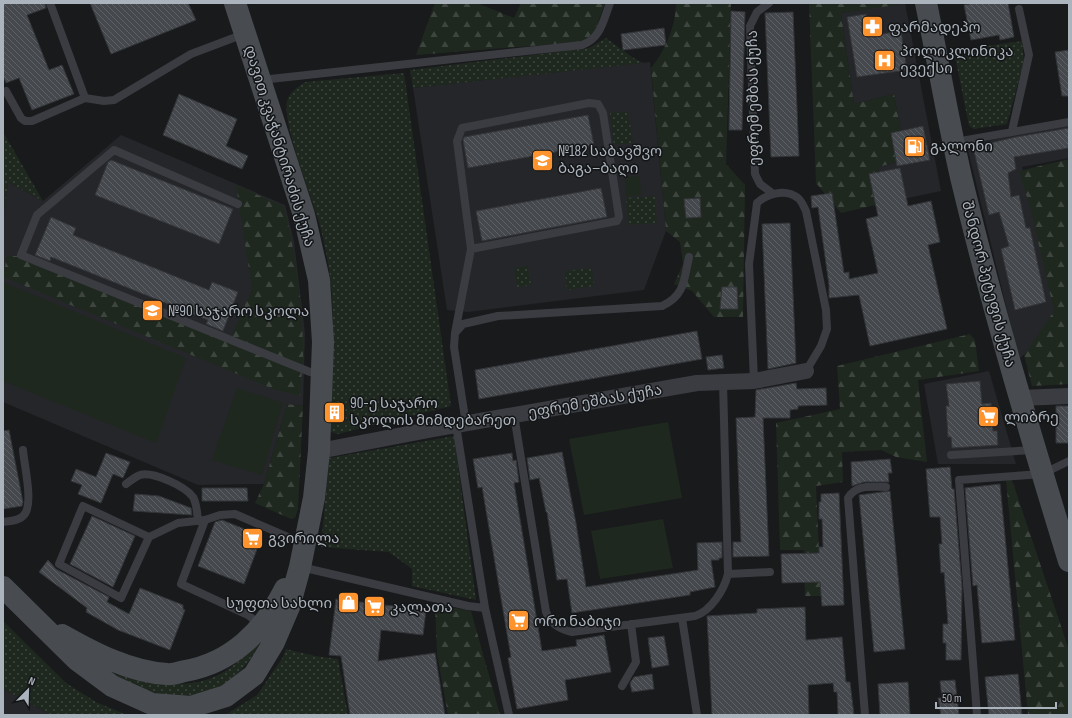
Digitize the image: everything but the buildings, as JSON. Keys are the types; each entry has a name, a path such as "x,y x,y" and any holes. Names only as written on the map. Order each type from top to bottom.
{"street":[{"name":"დავით კვაჭანტირაძის ქუჩა","path":"3,587 77,660 112,686 152,704 191,707 226,696 254,675 274,642 289,607 303,555 314,498 319,451 322,342 319,280 304,215 235,3"},
{"name":"შანდორ პეტეფის ქუჩა","path":"926,3 961,177 998,322 1069,561"},
{"name":"ეფრემ ეშბას ქუჩა","path":"319,451 697,383 754,382 806,371"},
{"path":"1020,398 1069,396"},
{"name":"დავით კვაჭანტირაძის ქუჩა","path":"42,624 86,648 129,666 168,675 202,668 236,651 262,626 282,594 303,555"}],"lane":[{"path":"50,3 85,98"},
{"path":"261,80 582,45 589,42 599,33 610,3"},
{"name":"ეფრემ ეშბას ქუჩა","path":"769,3 757,12 750,26 754,174 760,184 772,193 790,194 799,198 806,211 826,310 827,328 821,346 806,371"},
{"path":"1012,131 1029,55 1019,9"},
{"path":"6,91 21,118 25,121 32,121 85,98 97,101 114,100 191,54 246,33"},
{"path":"471,249 617,221 619,216 603,113 598,104 589,103 462,128 457,141 471,249 454,347 461,425 485,608 509,715"},
{"path":"954,142 1069,122"},
{"path":"238,204 114,150 37,215 21,255 310,372 321,375"},
{"path":"754,382 749,264 757,204 772,193"},
{"path":"456,333 463,324 498,316 662,306 679,295 689,257"},
{"path":"514,416 546,612 550,620 557,627 572,632 682,618 702,613 719,593 726,582 728,574 723,382"},
{"path":"3,522 16,520 24,515 29,503 23,450"},
{"path":"951,455 1035,450"},
{"path":"977,715 959,480 1042,474 1069,461"},
{"path":"126,484 141,475 155,476 172,482 192,495 202,521 181,584 248,616 262,626"},
{"path":"865,715 848,498 856,488 886,487"},
{"path":"148,536 83,506 59,564 121,598 148,536 178,523 202,521 220,515 235,514 303,555 468,606 485,608"},
{"path":"728,574 770,572"},
{"path":"682,618 697,715"},
{"path":"622,686 636,662 631,624"}],"shaded area":[{"path":"905,3 941,191 884,203 878,167 906,160 894,94 854,104 841,13"},
{"name":"№182 საბავშვო ბაგა–ბაღი","path":"650,62 666,231 644,290 468,312 447,310 413,88"},
{"path":"1069,126 1069,158 1022,167 1036,206 1062,323 1019,359 968,150 970,145 1009,136"},
{"name":"№90 საჯარო სკოლა","path":"121,135 285,205 294,241 305,333 303,406 287,404 264,484 198,485 3,402 3,217 8,182 43,201"},
{"path":"989,371 1016,464 938,464 924,384"},
{"path":"3,689 51,715 3,715"}],"green space":[{"path":"435,3 477,3 514,18 521,3 605,3 594,33 581,42 416,55"},
{"path":"676,3 731,3 726,164 745,185 743,317 714,317 692,291 674,284 683,264 680,242 666,231 651,68 661,54 669,38 676,12"},
{"path":"809,3 896,3 896,5 841,13 854,104 894,94 906,160 878,167 884,203 841,213 816,183"},
{"path":"606,38 643,63 413,88 410,70 589,48"},
{"path":"1022,41 1024,61 1007,124 974,129 969,126 954,51"},
{"path":"404,73 451,406 338,434 327,431 333,344 330,279 319,222 293,143 289,126 287,102 292,93 305,82"},
{"path":"628,111 633,143 614,145 610,113"},
{"path":"3,132 43,201 8,182 3,217"},
{"path":"1069,159 1069,384 1032,386 1024,355 1054,311 1031,211 1019,171"},
{"path":"640,176 641,195 626,197 625,177"},
{"path":"236,185 284,207 293,246 299,286 303,367 231,337 252,289"},
{"path":"655,196 657,223 628,225 626,198"},
{"path":"7,256 18,256 302,371 300,396 276,390 3,277"},
{"path":"528,266 531,285 517,287 514,268"},
{"path":"592,268 594,286 567,290 565,271"},
{"path":"3,282 186,358 156,443 3,381"},
{"path":"970,334 975,340 979,371 918,380 927,462 896,457 881,450 842,452 843,482 816,486 821,596 805,596 804,550 780,550 776,423 840,409 837,366"},
{"path":"237,388 283,403 262,475 212,460"},
{"path":"287,404 303,406 298,509 295,518 291,519 255,503 264,484"},
{"path":"668,422 682,498 584,515 569,439"},
{"path":"454,436 476,600 412,586 412,569 389,552 321,547 329,458"},
{"path":"1006,480 1012,480 1069,650 1069,715 1028,715"},
{"path":"663,519 673,568 600,579 591,531"},
{"path":"435,604 471,611 500,715 448,715 437,654"},
{"path":"3,621 66,683 96,702 127,715 51,715 3,689"},
{"path":"263,637 254,654 231,680 217,688 202,693 186,696 168,695 149,691 124,683 111,673 155,683 185,684 200,682 227,670 241,659"},
{"path":"286,649 315,656 338,659 348,715 225,715 257,695 283,657"}],"place":[{"name":"ფარმადეპო","path":"872,27"},
{"name":"პოლიკლინიკა ევექსი","path":"885,60"},
{"name":"გალონი","path":"915,146"},
{"name":"№182 საბავშვო ბაგა–ბაღი","path":"542,160"},
{"name":"№90 საჯარო სკოლა","path":"153,311"},
{"name":"90-ე საჯარო სკოლის მიმდებარეთ","path":"334,412"},
{"name":"ლიბრე","path":"988,417"},
{"name":"გვირილა","path":"253,538"},
{"name":"სუფთა სახლი","path":"348,603"},
{"name":"კალათა","path":"374,607"},
{"name":"ორი ნაბიჯი","path":"518,621"}]}
